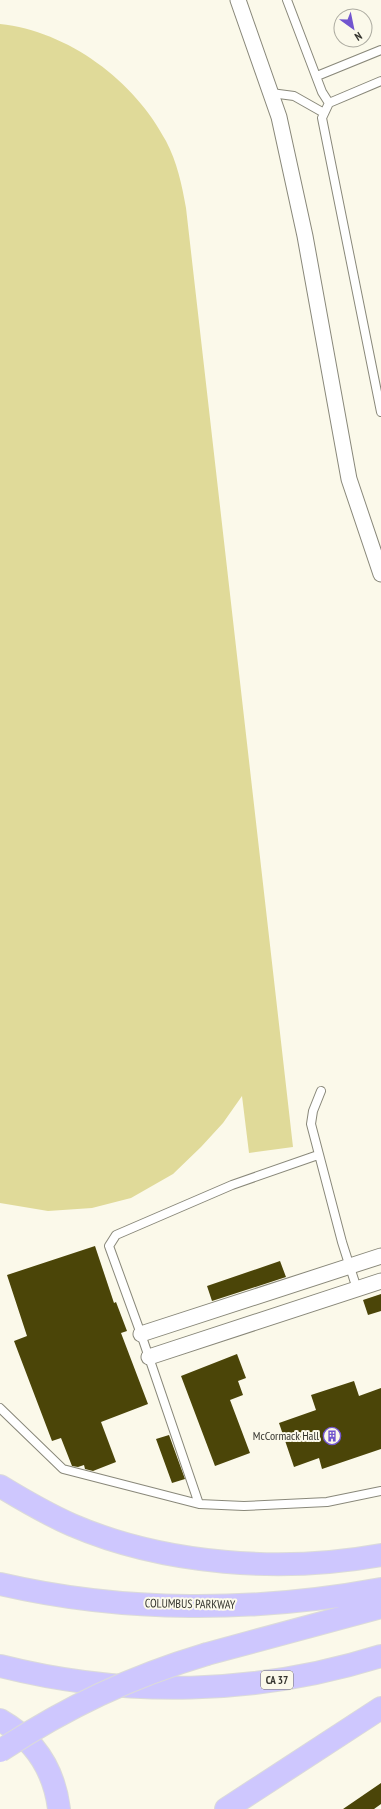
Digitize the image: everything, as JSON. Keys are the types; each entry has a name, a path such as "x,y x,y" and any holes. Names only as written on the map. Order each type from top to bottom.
{"highway":[{"path":"0,1486 39,1509 79,1528 115,1540 193,1558 247,1563 300,1564 381,1555"},
{"name":"COLUMBUS PARKWAY","path":"0,1584 53,1594 115,1602 205,1606 295,1601 381,1589"},
{"path":"0,1750 45,1722 91,1698 140,1676 206,1654 381,1607"},
{"name":"CA 37","path":"171,1689 225,1687 279,1680 334,1669 381,1656"},
{"path":"0,1666 69,1680 119,1686 171,1689"},
{"path":"0,1681 69,1687 171,1689"},
{"path":"226,1809 381,1708"},
{"path":"0,1720 22,1734 42,1757 54,1781 59,1809"}],"street":[{"path":"238,0 279,117 305,236 349,479 381,574"},
{"path":"141,1334 381,1256"},
{"path":"149,1357 381,1281"}],"lane":[{"path":"287,0 329,103"},
{"path":"317,76 381,52"},
{"path":"381,81 329,103 322,118 381,412"},
{"path":"271,93 294,96 324,113"},
{"path":"320,1091 313,1111 311,1124 318,1155 357,1289"},
{"path":"198,1504 141,1334 108,1246 116,1235 232,1185 318,1155"},
{"path":"0,1408 63,1469 198,1504 244,1506 327,1502 381,1491"}],"shaded area":[{"path":"0,24 25,29 50,37 74,48 118,79 137,98 153,119 170,149 179,174 186,208 293,1147 249,1153 242,1096 223,1123 173,1174 131,1198 92,1208 48,1211 0,1203"}],"building":[{"path":"95,1246 114,1303 116,1302 127,1331 121,1333 148,1404 101,1422 116,1462 93,1471 85,1469 84,1465 78,1467 72,1466 61,1438 52,1441 14,1341 27,1336 7,1275"},
{"path":"280,1261 286,1277 212,1301 207,1286"},
{"path":"381,1294 381,1311 368,1315 363,1300"},
{"path":"237,1354 246,1378 238,1381 243,1395 230,1400 250,1453 215,1466 181,1376"},
{"name":"McCormack Hall","path":"354,1381 359,1396 381,1388 381,1449 322,1469 319,1458 294,1467 279,1423 316,1410 311,1395"},
{"path":"169,1435 185,1479 172,1483 156,1439"},
{"path":"381,1783 381,1804 374,1809 343,1809"}],"place":[{"name":"McCormack Hall","path":"332,1436"}]}
